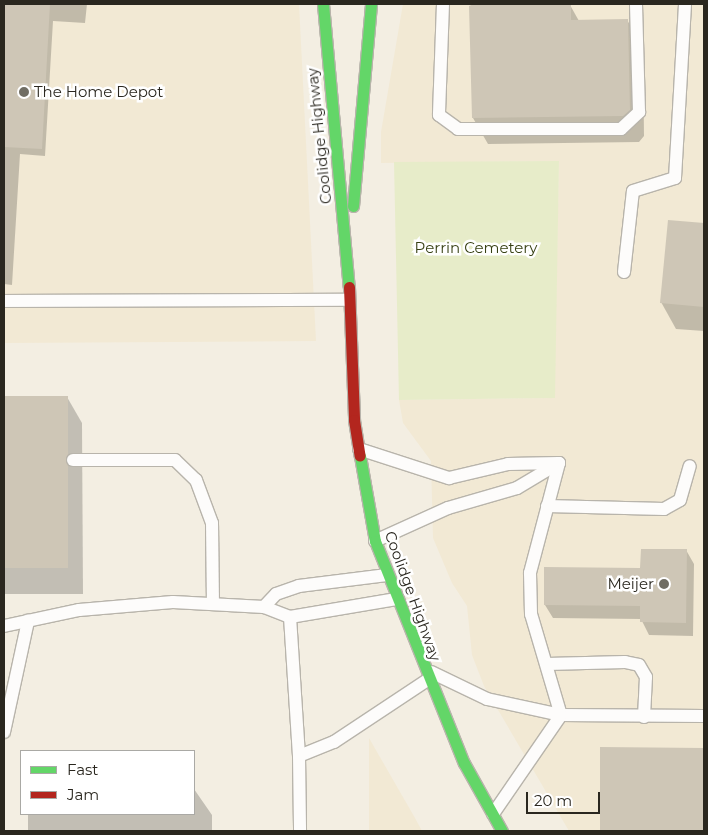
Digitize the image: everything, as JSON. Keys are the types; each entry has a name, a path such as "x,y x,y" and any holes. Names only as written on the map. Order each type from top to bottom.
{"main road":[{"name":"Coolidge Highway","path":"323,4 327,81 348,264 358,448 375,541 396,599 464,763 502,831"},
{"name":"Coolidge Highway","path":"348,264 371,4"}],"lane":[{"path":"443,4 439,115 458,128 592,129 621,129 639,112 636,4"},
{"path":"624,272 633,191 675,178 685,4"},
{"path":"4,301 350,300"},
{"path":"358,448 449,478 508,464 560,463"},
{"path":"73,460 175,460 196,480 212,523 213,604"},
{"path":"560,463 530,573 531,614 561,715"},
{"path":"375,541 448,508 517,488 560,463"},
{"path":"547,506 664,509 680,500 690,466"},
{"path":"264,607 276,594 299,586 387,575"},
{"path":"4,626 79,610 164,603 264,607 290,617 396,599"},
{"path":"290,617 299,756 300,831"},
{"path":"4,732 28,621"},
{"path":"546,664 625,662 639,666 646,677 644,717"},
{"path":"299,756 334,742 427,674 487,699 561,715 704,716"},
{"path":"493,814 561,715"}],"shaded area":[{"path":"4,4 299,4 316,341 4,343"},
{"path":"403,4 704,4 704,831 569,831 484,686 472,655 467,606 452,583 433,538 431,461 403,423 399,400 554,398 559,161 381,163 381,132"},
{"path":"369,738 415,818 422,831 369,831"}],"green space":[{"name":"Perrin Cemetery","path":"559,161 555,398 399,400 394,162"}],"building":[{"name":"The Home Depot","path":"4,4 50,4 42,149 4,147"},
{"path":"474,4 571,4 571,20 628,19 630,110 623,116 472,118 469,6"},
{"path":"668,220 704,223 704,307 660,303"},
{"path":"4,396 68,396 68,568 4,568"},
{"path":"641,549 687,549 686,623 640,622 640,606 544,605 544,567 640,568"},
{"path":"600,747 704,748 704,831 600,831"}],"traffic: fast":[{"path":"323,4 349,287"},
{"path":"353,206 371,4"},
{"path":"360,456 375,541 464,763 502,831"}],"traffic: jam":[{"path":"349,287 354,420 360,456"}],"place":[{"name":"The Home Depot","path":"24,92"},
{"name":"Meijer","path":"664,584"}]}
